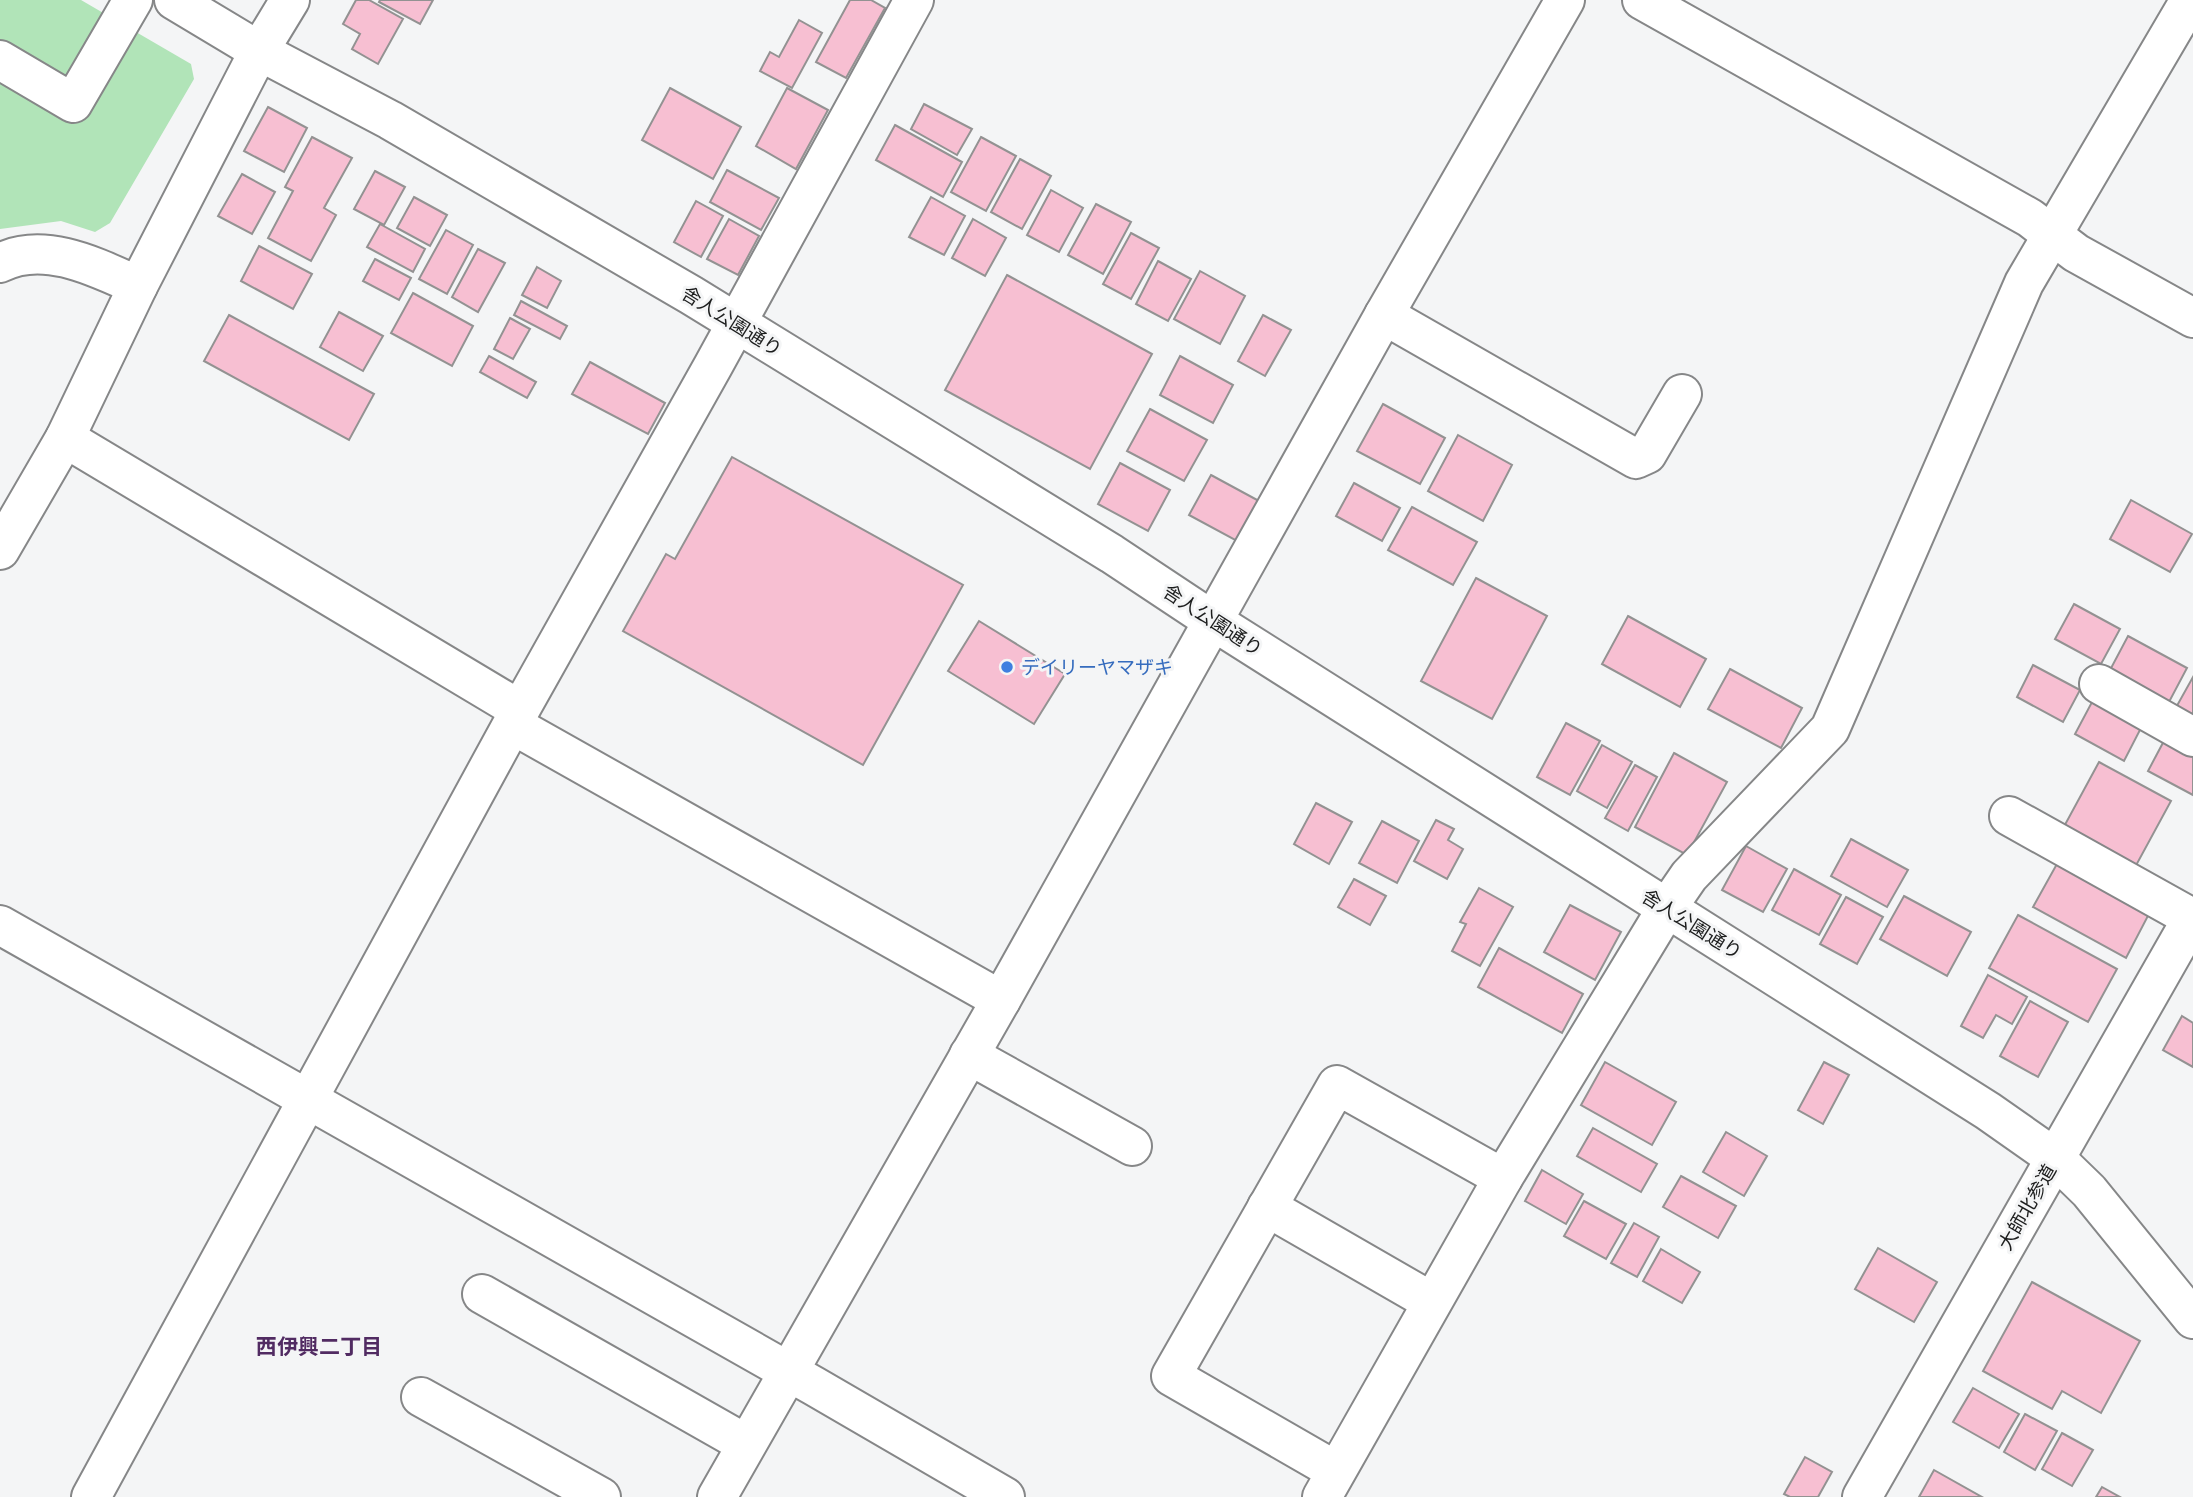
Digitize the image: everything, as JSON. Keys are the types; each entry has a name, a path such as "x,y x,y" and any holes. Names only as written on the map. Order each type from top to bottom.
{"street":[{"path":"0,60 73,103 133,0"},
{"name":"舎人公園通り","path":"174,0 260,51 390,120 691,295 1112,554 1213,621 1988,1111 2055,1158 2089,1191 2193,1319"},
{"path":"0,550 65,438 138,286 260,51 290,0"},
{"path":"91,1497 914,0"},
{"path":"717,1497 1001,1000 1384,315 1564,0"},
{"path":"1642,0 2030,218 2076,253 2193,318"},
{"path":"1503,1178 1327,1079 1267,1208 1171,1376 1329,1484 1503,1178 1667,908 1689,876 1830,729 2024,283 2190,0"},
{"path":"0,263 9,258 41,255 66,258 138,286"},
{"path":"1384,315 1636,459 1647,454 1682,394"},
{"path":"65,438 517,718 1001,1000"},
{"path":"2099,684 2193,737"},
{"path":"2009,816 2189,931"},
{"path":"0,925 790,1372 1005,1497"},
{"name":"大師北参道","path":"1862,1497 2055,1158 2189,931"},
{"path":"969,1055 1131,1147"},
{"path":"1267,1208 1432,1301"},
{"path":"482,1294 747,1444"},
{"path":"421,1397 601,1497"}],"green space":[{"path":"0,0 81,0 191,64 194,79 110,223 95,232 61,221 0,229"}],"building":[{"path":"356,0 369,0 403,19 378,64 352,49 360,34 343,24"},
{"path":"433,0 420,24 379,2"},
{"path":"850,0 871,0 885,8 846,78 816,62"},
{"path":"799,20 822,33 792,88 760,71 770,52 779,57"},
{"path":"670,88 741,127 713,179 642,140"},
{"path":"787,88 828,110 796,169 756,146"},
{"path":"924,104 972,129 957,155 911,129"},
{"path":"268,107 307,128 284,172 244,151"},
{"path":"895,125 962,162 943,197 876,160"},
{"path":"312,137 352,158 324,208 336,215 311,261 268,238 293,191 285,187"},
{"path":"981,137 1016,156 986,211 951,192"},
{"path":"1020,159 1051,176 1022,229 991,212"},
{"path":"727,170 779,198 761,230 710,202"},
{"path":"375,171 405,187 384,225 354,209"},
{"path":"242,174 275,192 252,234 218,216"},
{"path":"1051,190 1083,208 1059,252 1027,235"},
{"path":"414,197 447,215 430,246 397,228"},
{"path":"931,197 965,216 944,255 909,237"},
{"path":"696,201 723,216 701,257 674,242"},
{"path":"1096,204 1131,222 1103,274 1068,255"},
{"path":"729,219 759,236 738,275 707,259"},
{"path":"973,219 1006,238 985,276 952,258"},
{"path":"380,224 425,249 413,272 367,247"},
{"path":"446,230 473,245 447,294 419,279"},
{"path":"1131,233 1159,248 1131,299 1103,284"},
{"path":"259,246 312,274 293,309 241,281"},
{"path":"478,249 505,263 478,312 452,297"},
{"path":"375,259 411,278 399,300 363,281"},
{"path":"1158,261 1191,279 1168,321 1136,304"},
{"path":"537,267 561,281 547,308 522,295"},
{"path":"1200,271 1245,296 1220,344 1174,319"},
{"path":"1007,275 1152,354 1090,469 945,390"},
{"path":"413,293 473,326 452,366 391,333"},
{"path":"521,301 567,326 560,339 514,315"},
{"path":"339,312 383,336 363,371 320,347"},
{"path":"229,315 374,394 349,440 204,361"},
{"path":"1263,315 1291,330 1265,376 1238,361"},
{"path":"510,318 530,329 513,359 494,349"},
{"path":"489,356 536,382 527,398 480,372"},
{"path":"1180,356 1233,385 1213,423 1160,395"},
{"path":"590,362 665,403 648,434 572,394"},
{"path":"1383,404 1445,438 1420,484 1357,451"},
{"path":"1150,409 1207,440 1184,481 1127,451"},
{"path":"1458,435 1512,465 1483,521 1428,491"},
{"path":"732,457 963,585 863,765 623,631 666,554 675,559"},
{"path":"1120,463 1170,490 1148,531 1098,504"},
{"path":"1211,475 1259,501 1237,541 1189,515"},
{"path":"1354,483 1400,508 1382,541 1336,516"},
{"path":"2131,500 2192,534 2170,572 2110,539"},
{"path":"1412,507 1477,542 1453,585 1388,550"},
{"path":"1476,578 1547,616 1492,719 1421,681"},
{"path":"2074,604 2120,629 2101,664 2055,639"},
{"path":"1628,616 1706,659 1680,707 1602,664"},
{"path":"979,621 1065,674 1034,724 948,671"},
{"path":"2128,636 2187,668 2169,702 2110,670"},
{"path":"2033,665 2080,690 2063,722 2017,697"},
{"path":"1730,669 1802,708 1781,748 1708,709"},
{"path":"2193,677 2193,721 2174,711"},
{"path":"2092,702 2141,728 2124,761 2075,734"},
{"path":"1566,723 1600,741 1570,795 1537,777"},
{"path":"2165,739 2193,755 2193,795 2148,771"},
{"path":"1602,745 1632,762 1607,808 1577,791"},
{"path":"1674,753 1727,782 1687,855 1635,827"},
{"path":"2099,762 2171,801 2133,871 2061,832"},
{"path":"1635,765 1657,777 1628,831 1605,818"},
{"path":"1316,803 1352,822 1329,864 1294,844"},
{"path":"1436,820 1454,829 1448,840 1463,849 1447,879 1414,861"},
{"path":"1382,821 1419,841 1397,883 1359,863"},
{"path":"1851,839 1908,870 1887,907 1831,876"},
{"path":"1746,846 1787,869 1763,912 1722,890"},
{"path":"2058,862 2150,912 2126,958 2033,907"},
{"path":"1794,869 1841,895 1819,935 1772,910"},
{"path":"1354,879 1386,896 1370,925 1338,907"},
{"path":"1479,888 1513,907 1480,966 1452,951 1466,924 1460,922"},
{"path":"1904,896 1971,932 1947,976 1880,939"},
{"path":"1846,897 1883,917 1857,964 1820,944"},
{"path":"1570,905 1621,932 1595,980 1544,952"},
{"path":"2018,915 2117,969 2088,1022 1989,968"},
{"path":"1499,948 1583,994 1562,1033 1478,987"},
{"path":"1988,975 2027,997 2012,1024 1996,1015 1983,1038 1961,1026"},
{"path":"2030,1001 2068,1022 2038,1077 2000,1056"},
{"path":"2182,1016 2193,1023 2193,1067 2163,1050"},
{"path":"1605,1062 1676,1102 1652,1145 1581,1105"},
{"path":"1824,1062 1849,1075 1823,1124 1798,1110"},
{"path":"1593,1128 1657,1164 1641,1192 1577,1156"},
{"path":"1726,1132 1767,1156 1744,1196 1703,1172"},
{"path":"1542,1170 1583,1194 1566,1224 1525,1201"},
{"path":"1681,1176 1736,1206 1718,1238 1663,1207"},
{"path":"1584,1201 1626,1224 1606,1259 1564,1236"},
{"path":"1634,1223 1659,1237 1637,1277 1611,1263"},
{"path":"1878,1248 1937,1282 1914,1322 1855,1289"},
{"path":"1661,1249 1700,1272 1682,1303 1643,1281"},
{"path":"2032,1282 2140,1341 2101,1413 2062,1391 2052,1409 1983,1371"},
{"path":"1973,1388 2019,1414 1999,1448 1953,1422"},
{"path":"2025,1414 2057,1431 2035,1470 2004,1452"},
{"path":"2062,1433 2093,1450 2072,1486 2042,1469"},
{"path":"1805,1457 1832,1472 1818,1497 1790,1497 1784,1494"},
{"path":"1934,1470 1982,1497 1919,1497"},
{"path":"2102,1487 2120,1497 2096,1497"}],"place":[{"name":"デイリーヤマザキ","path":"1007,667"}],"district":[{"name":"西伊興二丁目","path":"319,1347"}]}
